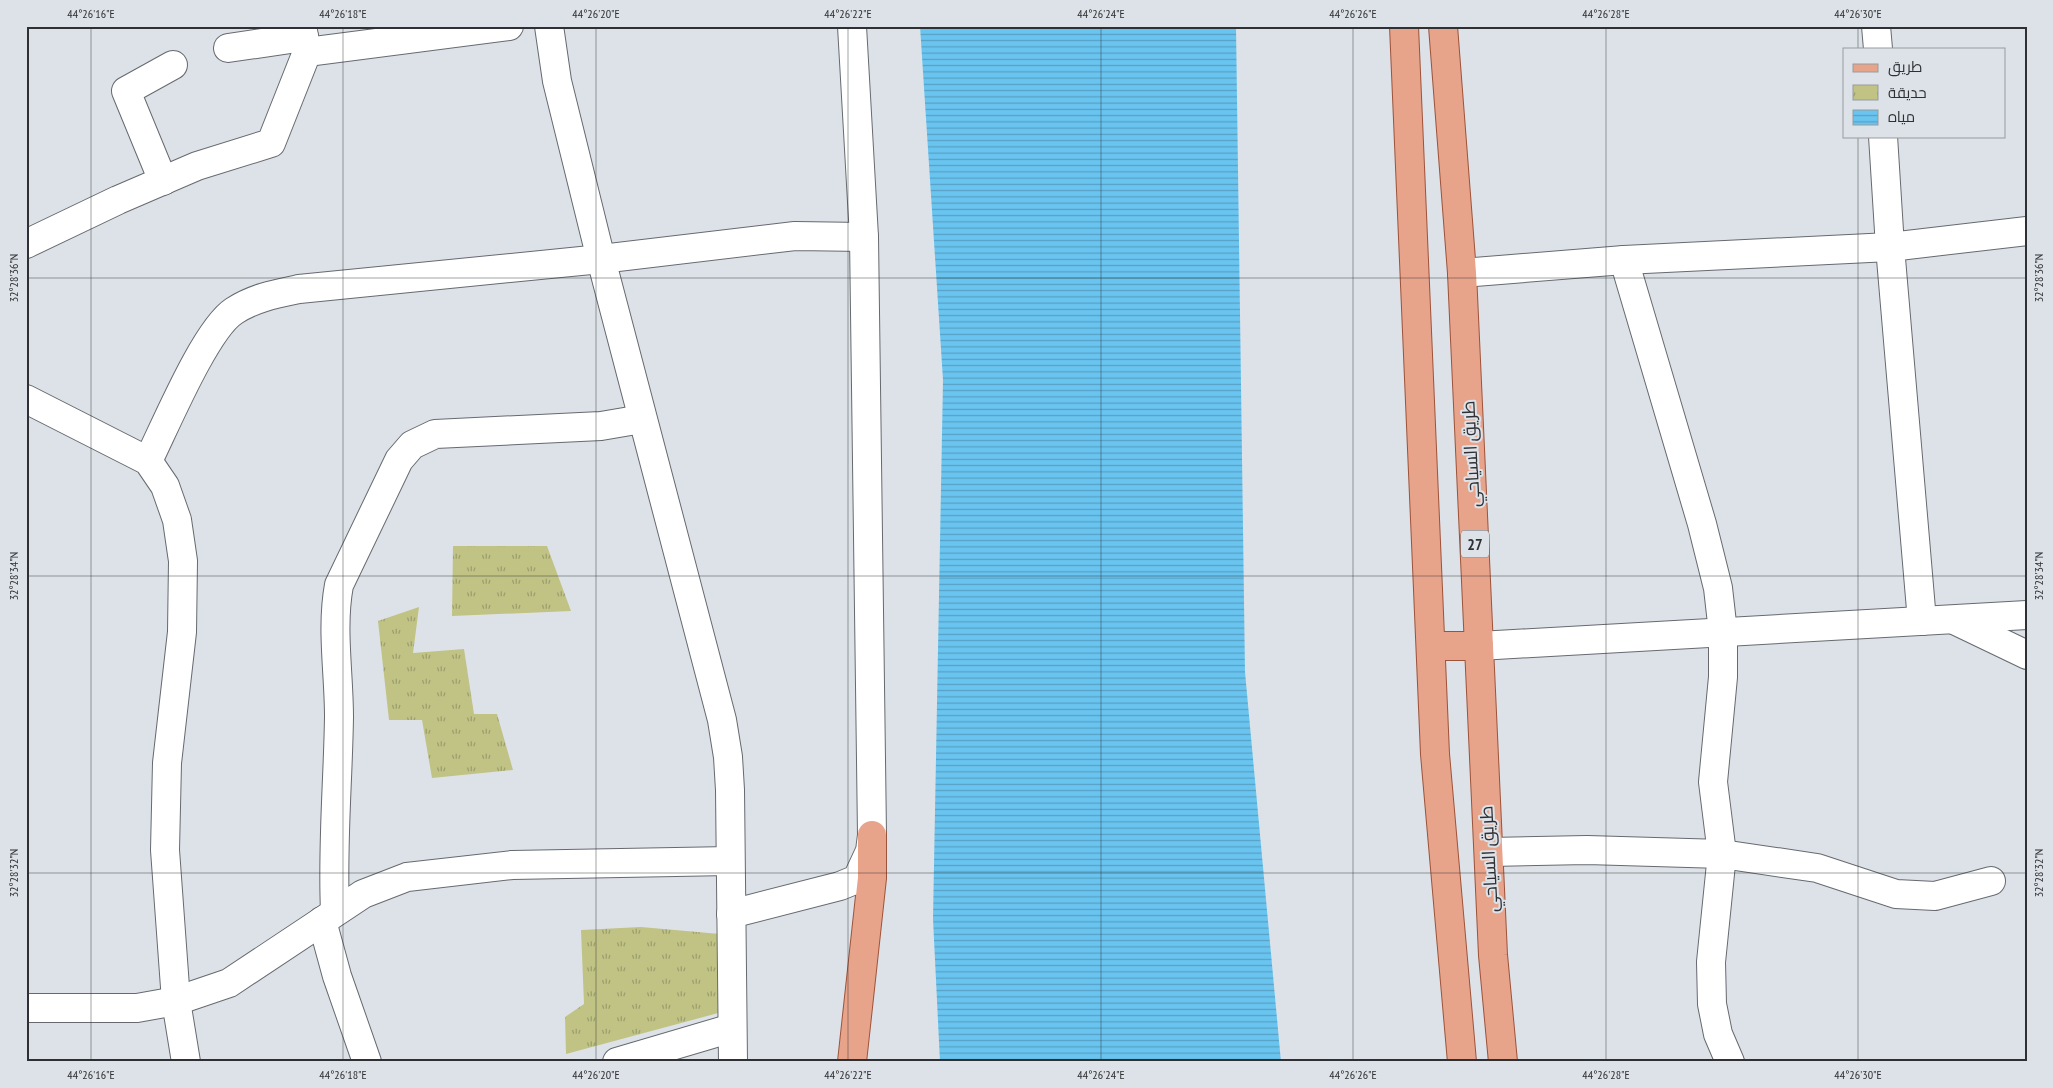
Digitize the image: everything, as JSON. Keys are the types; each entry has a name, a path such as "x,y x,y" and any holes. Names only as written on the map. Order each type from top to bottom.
{"main road":[{"path":"1404,26 1431,646 1446,1062"},
{"name":"طريق السياحي","path":"1444,26 1462,273 1493,955 1503,1062"},
{"path":"1431,646 1479,646"},
{"path":"1435,754 1462,1062"},
{"path":"852,1062 872,878 872,835"}],"street":[{"path":"228,48 304,38 509,26"},
{"path":"550,26 557,81 601,259 722,720 728,757 733,1062"},
{"path":"731,914 840,886 857,878 870,851 872,835 864,237 852,26"},
{"path":"1876,26 1878,48"},
{"path":"26,244 198,166 271,143 304,38"},
{"path":"163,181 126,91 173,64"},
{"path":"1883,138 1890,247 1922,621"},
{"path":"1462,273 1624,260 1890,247 2027,231"},
{"path":"148,461 200,356 217,330 232,312 258,297 299,289 601,259 795,236 864,237"},
{"path":"1624,260 1702,524 1718,588 1723,632 1723,677 1713,782 1722,854 1712,935 1712,987 1718,1034 1730,1062"},
{"path":"26,399 148,461 165,486 178,520 183,561 182,632 167,763 165,840 176,1001 186,1062"},
{"path":"367,1062 337,976 328,916 333,868 339,681 335,607 339,585 399,460 412,445 435,434 601,426 642,419"},
{"path":"1479,646 2027,615"},
{"path":"1953,620 2027,655"},
{"path":"1489,852 1587,850 1722,854 1818,868 1896,894 1935,896 1991,881"},
{"path":"26,1008 137,1008 176,1001 229,983 363,894 407,878 512,865 730,861"},
{"path":"617,1062 732,1028"}],"green space":[{"path":"453,546 547,546 571,611 452,616"},
{"path":"419,607 413,653 464,649 474,714 497,714 513,770 432,778 422,720 389,720 378,621"},
{"path":"641,927 720,934 722,1012 566,1054 565,1017 584,1004 581,930"}],"water":[{"path":"920,26 1236,26 1245,672 1281,1062 940,1062 933,919 943,380"}]}
